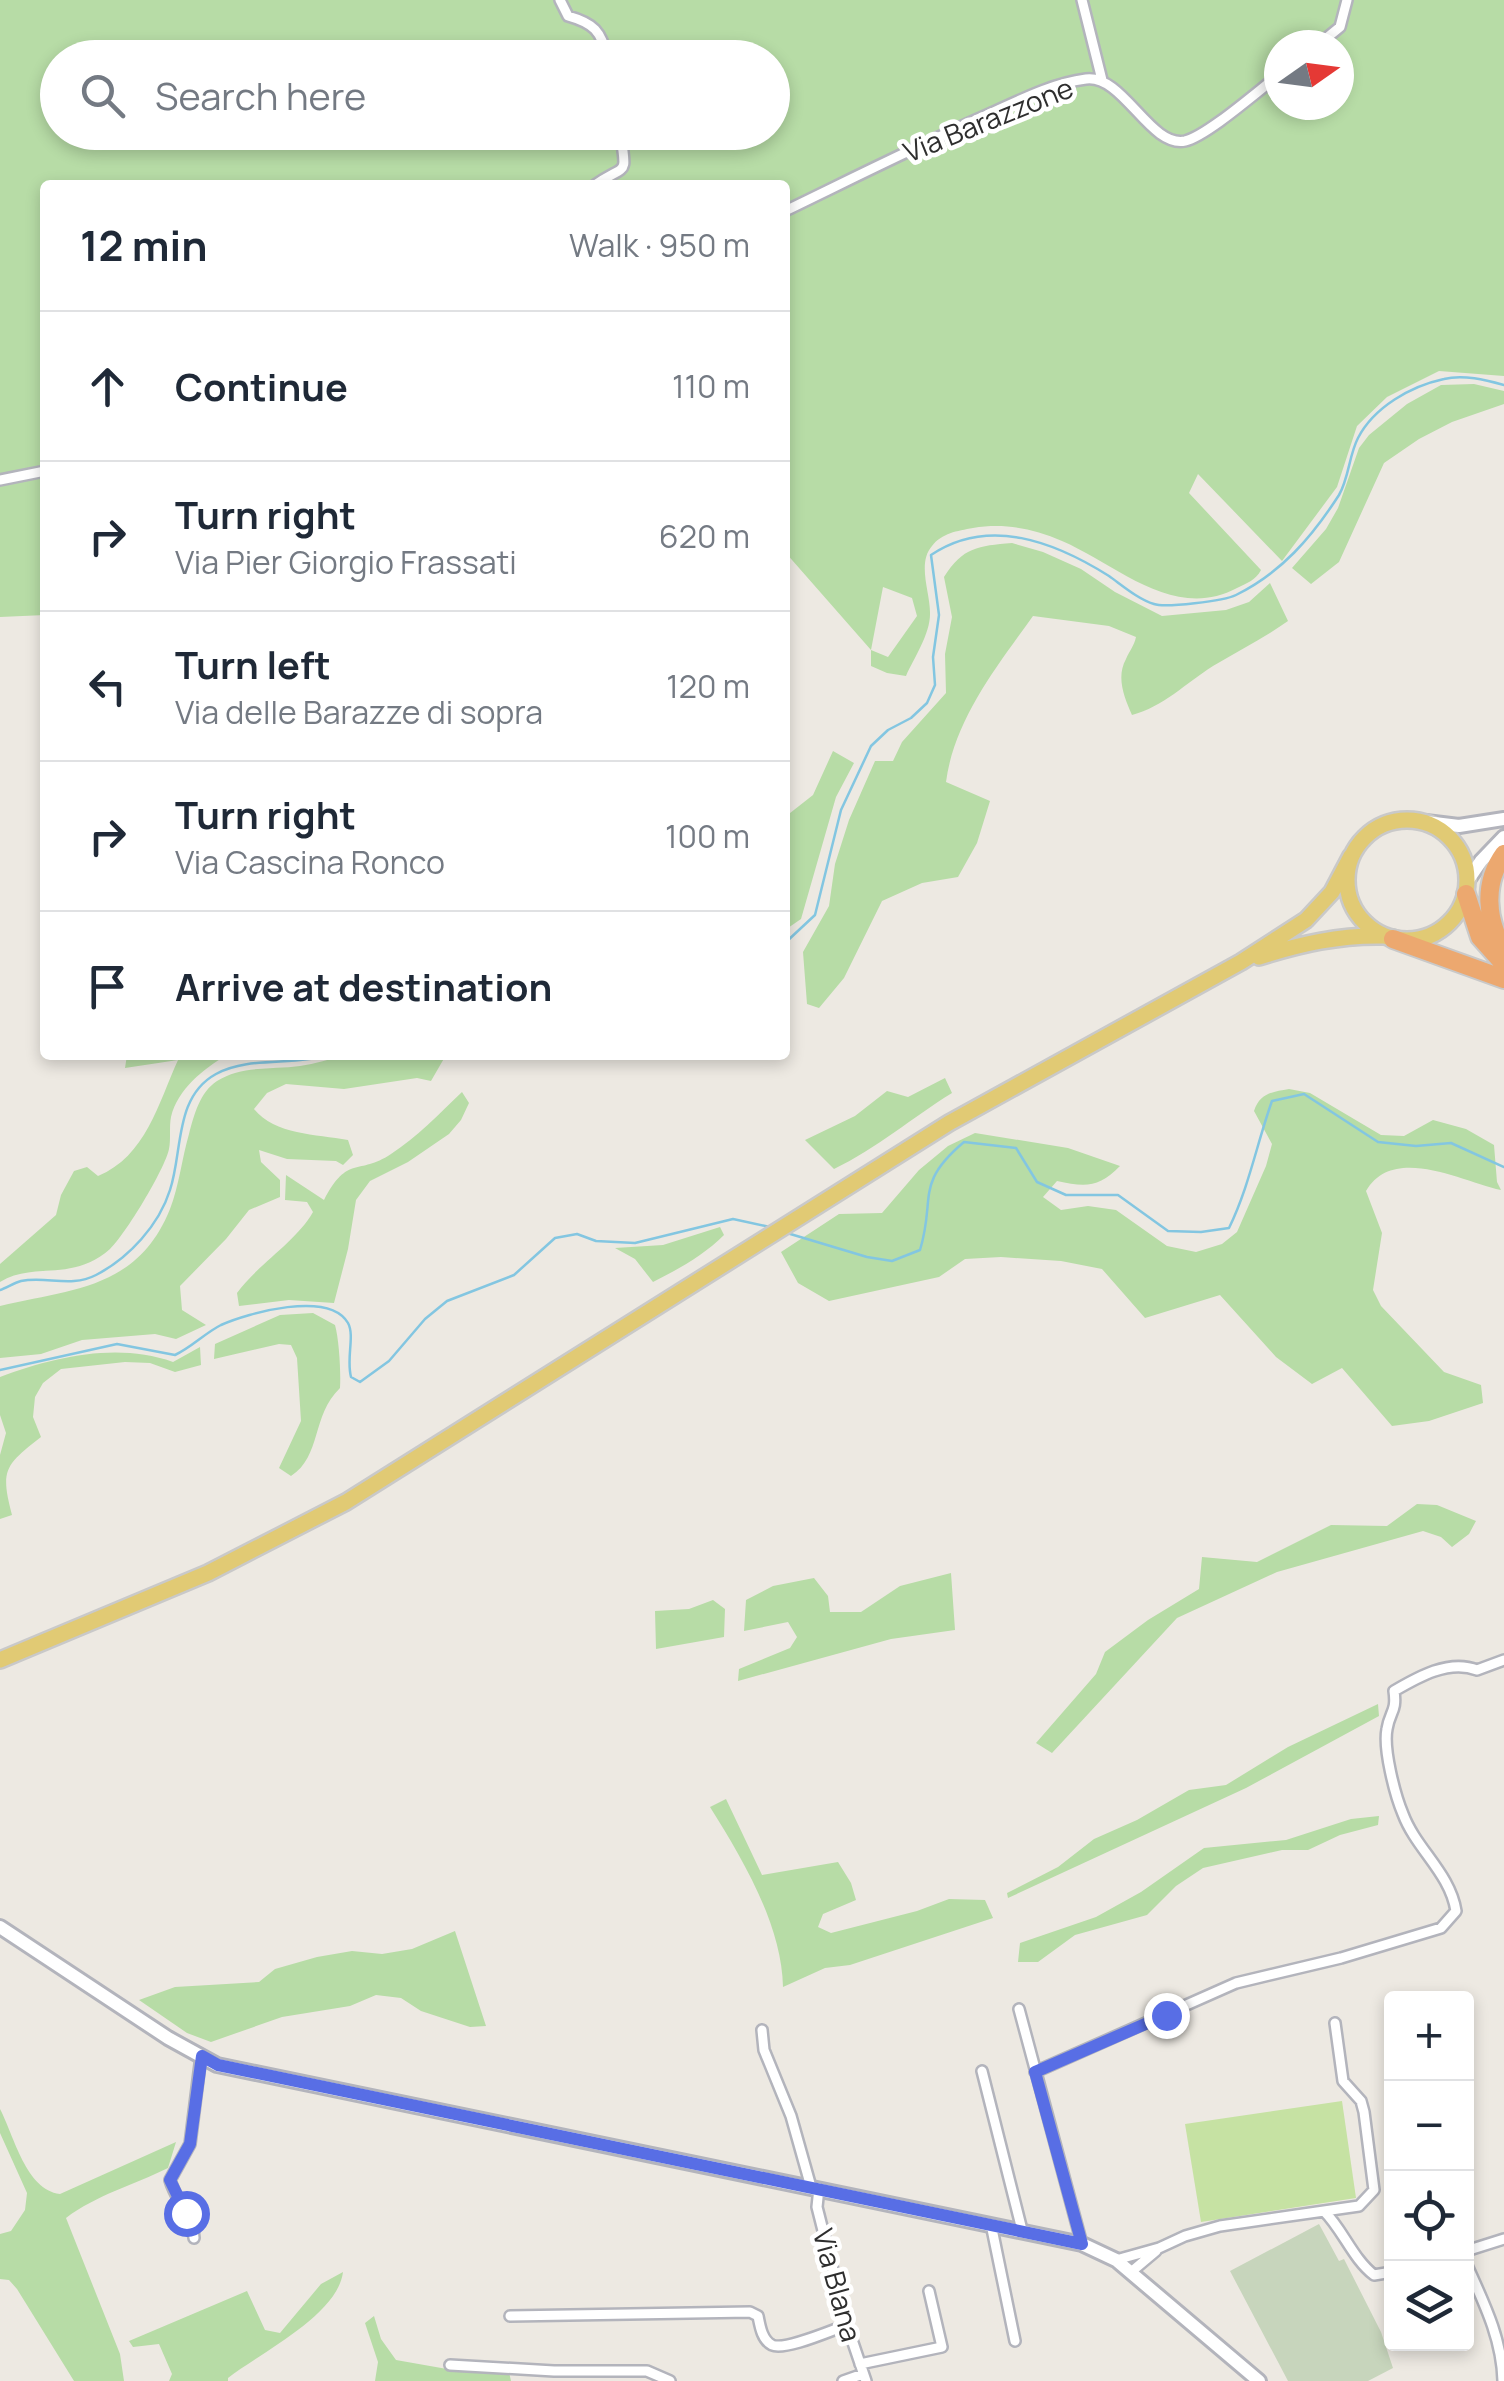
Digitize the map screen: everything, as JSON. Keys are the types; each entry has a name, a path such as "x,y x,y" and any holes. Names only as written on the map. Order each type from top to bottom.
{"highway":[{"path":"1504,854 1495,866 1489,896 1492,926 1504,950"},
{"path":"1467,887 1480,937 1504,964"},
{"path":"1388,937 1504,979"}],"main road":[{"path":"0,1660 208,1573 346,1502 949,1123 1241,962 1306,920 1332,892 1369,832 1382,824 1396,820 1426,822 1452,838 1466,865 1467,887 1460,909 1439,932 1408,940 1350,935 1312,940 1241,962"},
{"path":"1352,856 1347,871 1351,903 1370,928 1388,937"}],"street":[{"path":"560,0 568,16 588,22 601,32 603,40"},
{"path":"1082,0 1102,80"},
{"path":"1337,30 1346,0"},
{"name":"Via Barazzone","path":"790,209 1041,91 1088,79 1102,80 1166,137 1183,142 1264,85"},
{"path":"606,180 621,173 626,165 623,150"},
{"path":"0,480 40,472"},
{"path":"1426,822 1459,826 1504,818"},
{"path":"1467,887 1480,860 1504,837"},
{"path":"1035,2072 1236,1982 1357,1953 1441,1928 1452,1920 1456,1910 1452,1891 1404,1816 1396,1791 1387,1729 1396,1708 1394,1691 1419,1677 1462,1664 1476,1670 1504,1660"},
{"path":"0,1927 152,2028 218,2065 1082,2244 1116,2260 1259,2381"},
{"path":"1019,2010 1082,2244"},
{"path":"1116,2260 1220,2226 1359,2206 1374,2190 1364,2112 1361,2101 1343,2081 1335,2023"},
{"name":"Via Blana","path":"762,2030 764,2050 815,2188 816,2207 863,2373"},
{"path":"194,2238 193,2226 170,2180 190,2144 202,2056"},
{"path":"982,2070 1022,2230"},
{"path":"1324,2212 1338,2225 1365,2268 1374,2275 1384,2273"},
{"path":"991,2224 1015,2341"},
{"path":"1474,2248 1504,2239"},
{"path":"1131,2272 1159,2248"},
{"path":"1474,2280 1503,2359 1503,2381"},
{"path":"843,2381 942,2347 929,2292"},
{"path":"510,2316 750,2312 758,2316 763,2336 771,2345 783,2346 847,2325"},
{"path":"450,2365 554,2372 647,2371 670,2381"}],"green space":[{"path":"0,0 1504,0 1504,376 1439,371 1387,397 1357,426 1337,487 1282,561 1198,474 1189,493 1261,570 1254,579 1214,597 1168,594 1062,541 1018,528 984,527 940,538 925,561 930,620 906,676 871,666 871,650 790,558 790,180 40,180 40,615 0,617","holes":["883,587 912,598 917,616 888,657 871,650"]},
{"path":"1474,384 1504,391 1504,404 1452,422 1384,463 1339,562 1311,584 1292,568 1326,529 1338,508 1359,448 1369,435 1407,404 1441,385"},
{"path":"1012,543 1081,569 1162,616 1226,610 1249,602 1270,583 1288,621 1164,700 1132,715 1121,680 1136,637 1109,626 1033,616 979,694 951,759 946,782 990,801 977,843 958,877 922,883 882,901 844,978 819,1008 807,1004 803,952 829,906 835,864 875,761 893,761 902,742 946,693 945,654 952,617 944,577 958,559 972,550"},
{"path":"833,751 854,763 836,797 801,919 790,927 790,813 813,795"},
{"path":"126,1060 178,1060 125,1068"},
{"path":"178,1060 220,1060 179,1097 171,1117 169,1149 160,1171 117,1242 81,1266 26,1273 0,1282 0,1264 56,1215 74,1171 87,1167 98,1176 114,1167 139,1142"},
{"path":"326,1060 443,1060 431,1081 417,1078 344,1089 286,1084 267,1093 254,1109 263,1118 285,1129 348,1140 353,1155 343,1165 336,1161 287,1159 259,1150 261,1162 280,1180 280,1197 249,1210 180,1286 182,1310 206,1325 176,1339 155,1334 82,1340 41,1354 0,1358 0,1306 100,1281 140,1256 170,1209 196,1112 211,1086 237,1072"},
{"path":"945,1078 952,1093 834,1169 805,1140 855,1116 887,1091 908,1097"},
{"path":"1289,1089 1310,1093 1381,1135 1404,1136 1433,1120 1466,1129 1494,1145 1501,1190 1448,1174 1410,1168 1378,1177 1366,1191 1382,1233 1373,1290 1381,1306 1444,1372 1481,1385 1483,1403 1429,1421 1392,1426 1342,1368 1312,1384 1276,1357 1220,1295 1145,1318 1102,1269 1061,1261 965,1259 939,1277 829,1301 798,1283 781,1252 839,1214 882,1213 919,1170 948,1146 975,1133 1068,1148 1120,1166 1091,1184 1057,1181 1043,1197 1061,1210 1088,1206 1116,1210 1167,1246 1196,1252 1222,1244 1237,1232 1272,1144 1254,1111 1267,1094"},
{"path":"462,1092 469,1103 449,1134 408,1162 370,1181 356,1200 334,1303 289,1300 239,1306 237,1293 313,1212 307,1202 285,1200 286,1175 324,1200 340,1176 400,1148"},
{"path":"720,1227 724,1235 708,1249 653,1282 635,1259 615,1248 663,1245"},
{"path":"313,1313 335,1325 340,1388 324,1411 308,1458 291,1476 279,1468 301,1421 297,1358 291,1345 279,1344 214,1359 215,1344 280,1315"},
{"path":"200,1347 201,1365 175,1372 150,1363 125,1362 61,1369 43,1383 35,1397 33,1417 41,1437 8,1470 6,1488 12,1515 0,1519 0,1455 6,1433 0,1415 0,1377 86,1354 130,1353 173,1362"},
{"path":"1417,1504 1437,1505 1476,1521 1469,1534 1452,1547 1441,1537 1423,1531 1277,1572 1177,1618 1052,1753 1036,1743 1096,1674 1105,1652 1199,1589 1202,1557 1257,1562 1331,1525 1387,1526"},
{"path":"951,1573 955,1630 891,1639 738,1681 739,1669 790,1648 797,1637 788,1622 744,1631 746,1600 773,1586 814,1578 828,1596 830,1612 861,1612 900,1586"},
{"path":"713,1600 725,1609 724,1637 656,1649 655,1611 689,1609"},
{"path":"1378,1704 1379,1716 1246,1788 1008,1898 1007,1893 1058,1867 1094,1839 1189,1790 1226,1785 1288,1747"},
{"path":"726,1799 762,1875 838,1862 856,1900 823,1914 818,1927 831,1933 949,1899 985,1900 993,1918 850,1965 825,1968 783,1987 768,1916 747,1870 710,1807"},
{"path":"1379,1816 1378,1825 1340,1835 1308,1850 1282,1850 1203,1868 1176,1886 1147,1915 1075,1935 1038,1962 1018,1962 1020,1943 1096,1917 1141,1892 1204,1848 1286,1840 1351,1819"},
{"path":"455,1931 486,2026 470,2027 421,2011 401,1998 376,1995 350,2006 282,2017 211,2042 187,2033 139,2000 175,1987 259,1982 275,1969 317,1957 352,1951 382,1954 412,1949"},
{"path":"1342,2101 1356,2198 1201,2222 1185,2124"},
{"path":"0,2109 30,2172 38,2183 60,2194 176,2142 168,2168 102,2197 66,2218 120,2354 124,2381 74,2381 17,2289 9,2280 0,2279 0,2234 11,2231 25,2210 27,2193 0,2133"},
{"path":"1319,2224 1339,2261 1344,2259 1381,2332 1384,2351 1393,2368 1368,2381 1288,2381 1230,2271"},
{"path":"343,2272 338,2288 313,2318 228,2381 169,2381 172,2374 159,2344 133,2347 129,2341 247,2291 265,2330 280,2333 321,2284"},
{"path":"374,2316 381,2339 396,2360 447,2369 509,2372 511,2381 375,2381 378,2362 365,2323"}],"waterway":[{"path":"790,938 815,915 841,810 871,746 927,703 935,685 933,657 939,615 931,555 976,537 1022,538 1067,553 1154,604 1208,602 1236,595 1281,565 1318,525 1339,495 1358,438 1384,408 1419,387 1451,378 1474,378 1504,385"},
{"path":"0,1290 21,1281 87,1279 108,1268 131,1250 165,1203 186,1111 202,1084 229,1068 301,1060"},
{"path":"787,1233 892,1261 920,1250 932,1181 964,1142 1016,1148 1037,1182 1066,1195 1118,1195 1168,1231 1229,1228 1272,1101 1304,1094 1378,1142 1416,1146 1451,1143 1504,1167"},
{"path":"0,1370 117,1344 175,1355 233,1320 268,1310 307,1306 338,1313 348,1323 351,1377 360,1382 389,1361 425,1319 447,1301 514,1275 555,1238 577,1234 596,1241 635,1243 733,1219 770,1227"}],"route":[{"path":"186,2213 170,2180 190,2144 202,2056 218,2065 1082,2244 1035,2072 1166,2015"}]}
